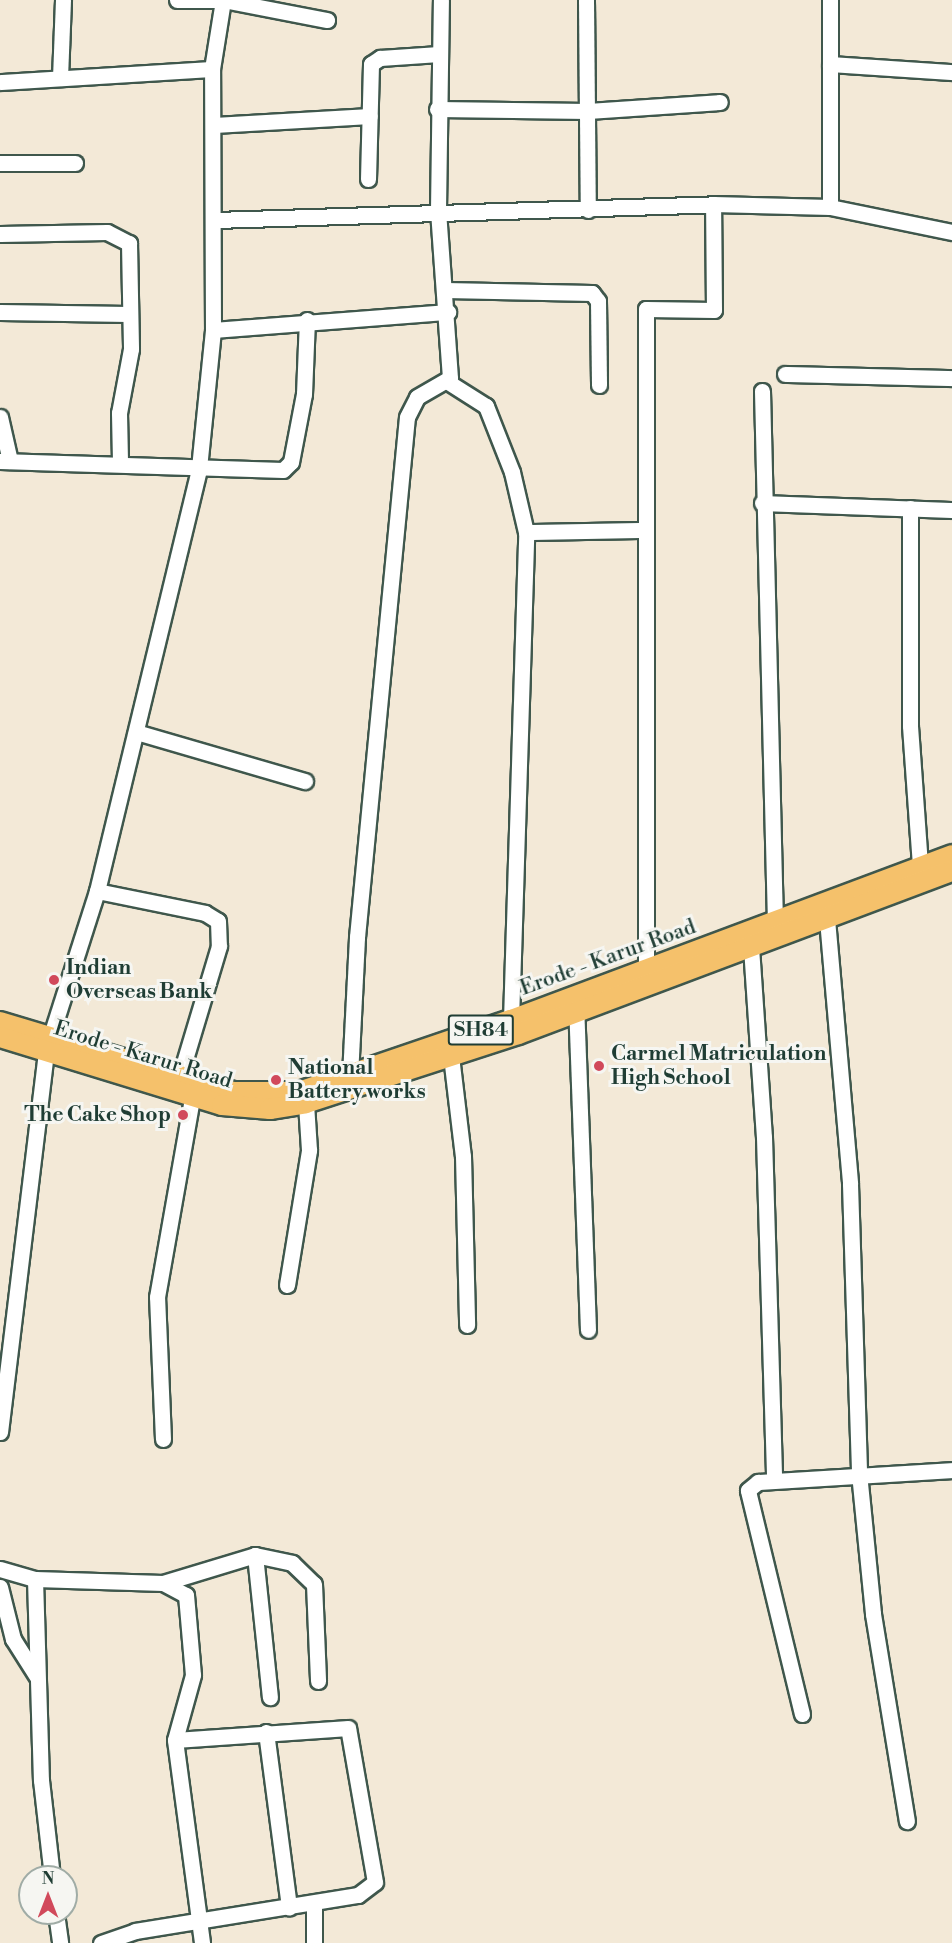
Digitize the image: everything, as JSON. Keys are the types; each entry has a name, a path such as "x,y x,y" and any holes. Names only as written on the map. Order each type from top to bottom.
{"main road":[{"name":"Erode - Karur Road","path":"0,1022 49,1044 192,1098 242,1109 306,1103 451,1056 646,971 952,855"},
{"name":"Erode - Karur Road","path":"0,1037 49,1044 179,1079 270,1095 299,1092 511,1020 751,947 952,871"}],"street":[{"path":"60,78 63,0"},
{"path":"177,0 223,0 327,20"},
{"path":"0,1432 49,1044 97,891 199,468 213,330 215,220 212,69 223,0"},
{"path":"441,0 437,109 438,210 448,312 448,382"},
{"path":"586,0 588,210"},
{"path":"830,0 830,207"},
{"path":"368,179 374,60 439,54"},
{"path":"830,64 952,72"},
{"path":"0,82 212,69"},
{"path":"437,109 588,111 720,102"},
{"path":"214,125 370,116"},
{"path":"0,163 75,163"},
{"path":"646,971 646,309 714,310 713,204"},
{"path":"215,220 438,210 588,210 713,204 830,207 952,232"},
{"path":"0,234 118,234 130,251 131,349 119,413 120,462"},
{"path":"445,290 592,293 598,301 599,385"},
{"path":"0,312 129,314"},
{"path":"213,330 307,320 448,312"},
{"path":"0,417 5,462 120,462 279,471 289,466 304,394 307,320"},
{"path":"785,374 952,378"},
{"path":"448,382 486,406 512,472 526,532 511,1020"},
{"path":"350,1076 357,937 407,417 417,397 448,382"},
{"path":"762,391 762,503 776,922"},
{"path":"762,503 952,510"},
{"path":"910,508 909,726 920,867"},
{"path":"526,532 645,530"},
{"path":"136,732 305,781"},
{"path":"97,891 206,913 218,921 219,946 179,1079"},
{"path":"827,919 850,1184 859,1473 873,1614 907,1821"},
{"path":"751,947 764,1137 774,1480"},
{"path":"576,1002 588,1330"},
{"path":"451,1056 464,1155 467,1325"},
{"path":"163,1439 158,1287 192,1098"},
{"path":"287,1285 309,1150 306,1103"},
{"path":"802,1714 748,1496 751,1485 774,1480 859,1473 952,1470"},
{"path":"255,1555 270,1697"},
{"path":"0,1569 35,1579 163,1583 255,1555 292,1563 311,1578 318,1681"},
{"path":"35,1579 41,1780 51,1865"},
{"path":"163,1583 186,1595 193,1676 175,1740 202,1919 202,1943"},
{"path":"0,1587 13,1639 38,1679"},
{"path":"101,1943 202,1919 358,1895 375,1882 352,1736 340,1726 175,1740"},
{"path":"266,1732 289,1907"},
{"path":"314,1903 314,1943"},
{"path":"58,1925 60,1943"}],"place":[{"name":"Indian Overseas Bank","path":"54,980"},
{"name":"Carmel Matriculation High School","path":"599,1066"},
{"name":"National Battery works","path":"276,1080"},
{"name":"The Cake Shop","path":"183,1115"}]}
